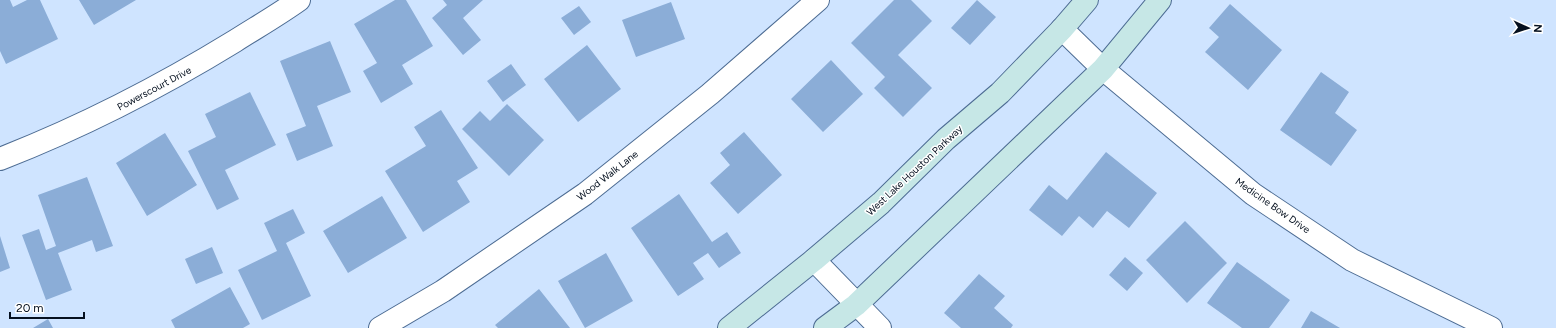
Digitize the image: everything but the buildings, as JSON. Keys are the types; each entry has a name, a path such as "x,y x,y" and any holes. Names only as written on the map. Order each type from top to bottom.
{"main road":[{"name":"West Lake Houston Parkway","path":"729,328 814,260 881,203 946,139 1000,93 1062,30 1087,0"},
{"path":"825,328 856,305 1103,69 1160,0"}],"street":[{"name":"Powerscourt Drive","path":"0,159 49,140 148,92 195,65 299,0"},
{"name":"Wood Walk Lane","path":"380,328 443,290 585,194 710,94 818,0"},
{"name":"Medicine Bow Drive","path":"1062,30 1103,69 1253,194 1352,260 1491,328"},
{"path":"814,260 856,305 880,328"}]}
